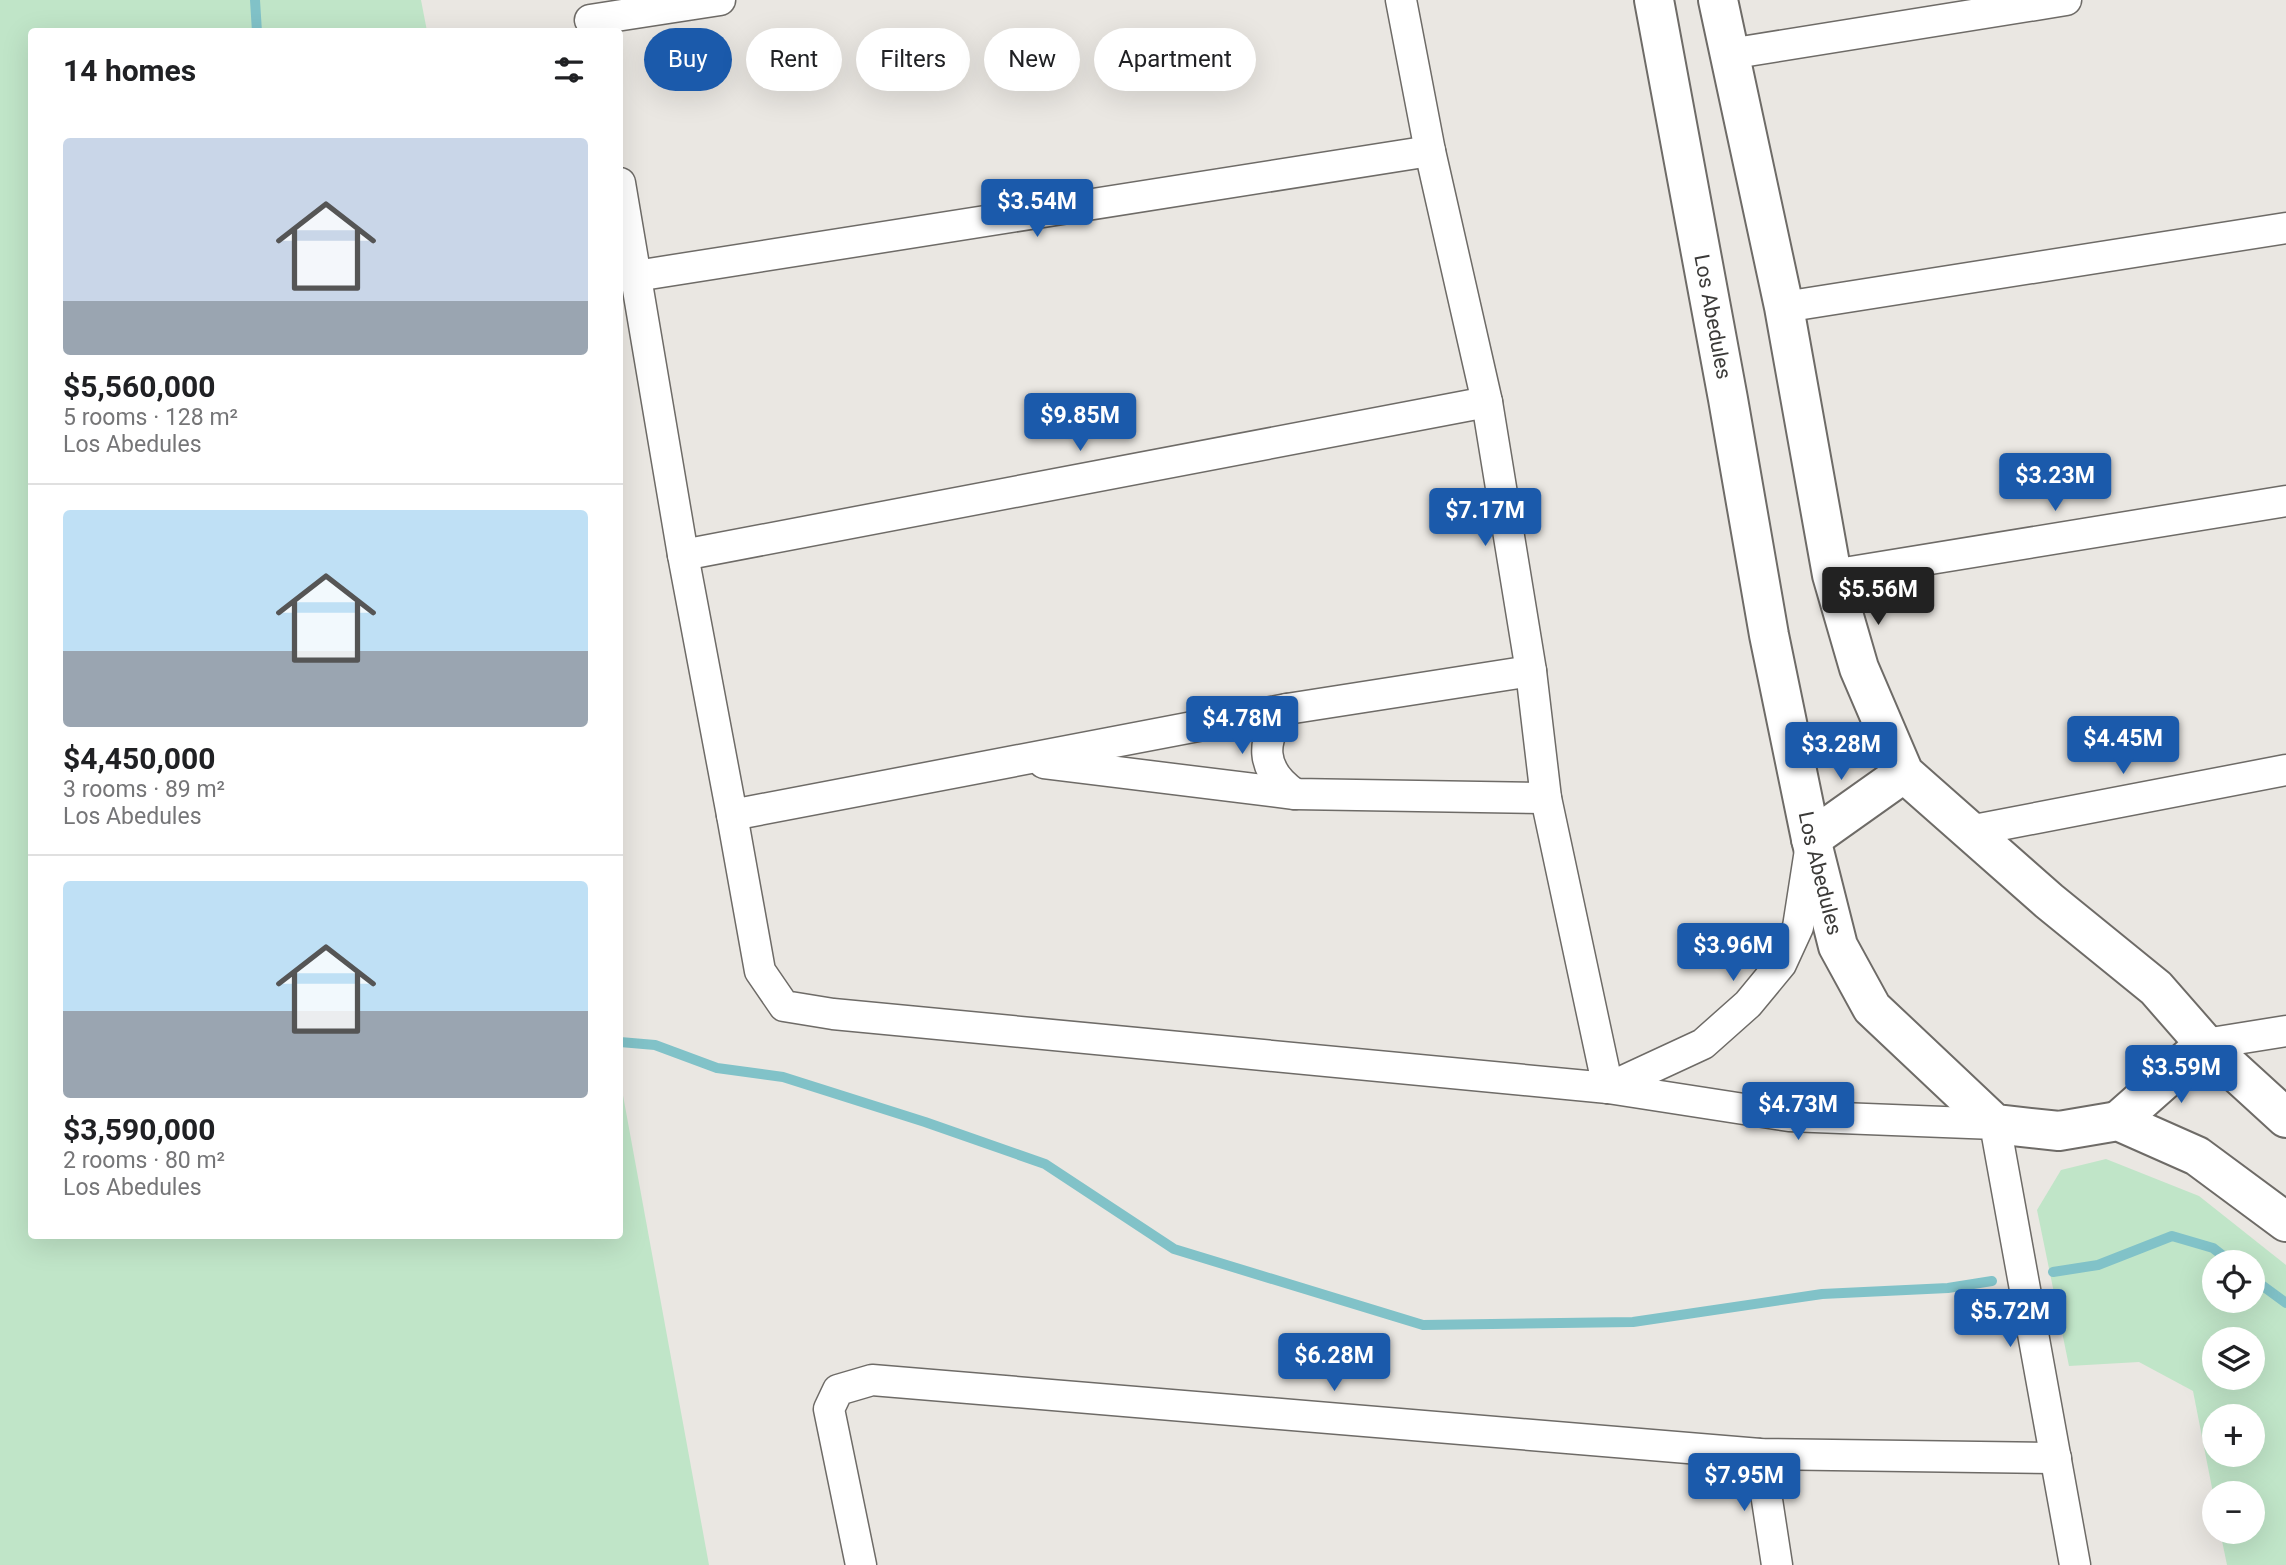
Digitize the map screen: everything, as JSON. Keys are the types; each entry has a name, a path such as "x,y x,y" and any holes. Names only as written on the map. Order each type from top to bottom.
{"street":[{"path":"590,17 720,0"},
{"path":"1401,0 1430,151 1487,401 1531,671 1546,797 1608,1088"},
{"name":"Los Abedules","path":"1654,0 1769,635 1811,839 1838,946 1872,1008 1994,1124"},
{"path":"1718,0 1784,307 1832,575 1859,668 1904,772 2049,901 2156,988 2205,1044 2286,1118"},
{"path":"1729,54 2066,0"},
{"path":"636,276 1430,151"},
{"path":"623,200 683,555 760,971 784,1006 833,1014 1608,1088 1789,1116 1994,1124 2059,1130 2118,1121 2197,1156 2286,1222"},
{"path":"1784,307 2286,228"},
{"path":"683,555 1487,401"},
{"path":"1832,575 2286,501"},
{"path":"732,816 1287,709 1531,671"},
{"path":"1287,709 1276,721 1268,737 1267,754 1271,771 1281,784 1295,794"},
{"path":"1016,760 1295,794 1546,797"},
{"path":"1969,831 2286,770"},
{"path":"1608,1088 1703,1044 1748,1004 1781,964 1798,926 1811,839 1904,772"},
{"path":"2118,1121 2205,1044 2286,1031"},
{"path":"1994,1124 2075,1565"},
{"path":"861,1565 829,1409 838,1390 872,1380 1760,1454 2056,1458"},
{"path":"1760,1454 1777,1565"}],"green space":[{"path":"0,0 421,0 426,28 28,28 28,1239 623,1239 623,1095 709,1565 0,1565"},
{"path":"2106,1159 2199,1196 2286,1265 2286,1565 2227,1565 2223,1544 2265,1544 2265,1481 2211,1481 2208,1467 2265,1467 2265,1404 2202,1404 2202,1437 2193,1391 2139,1362 2069,1366 2037,1210 2061,1170"}],"waterway":[{"path":"255,0 257,28"},
{"path":"623,1042 655,1045 717,1068 783,1077 1045,1164 1174,1249 1423,1325 1633,1322 1822,1294 1948,1288 1992,1281"},
{"path":"2053,1272 2098,1265 2172,1236 2216,1250"},
{"path":"2265,1288 2286,1303"}]}
